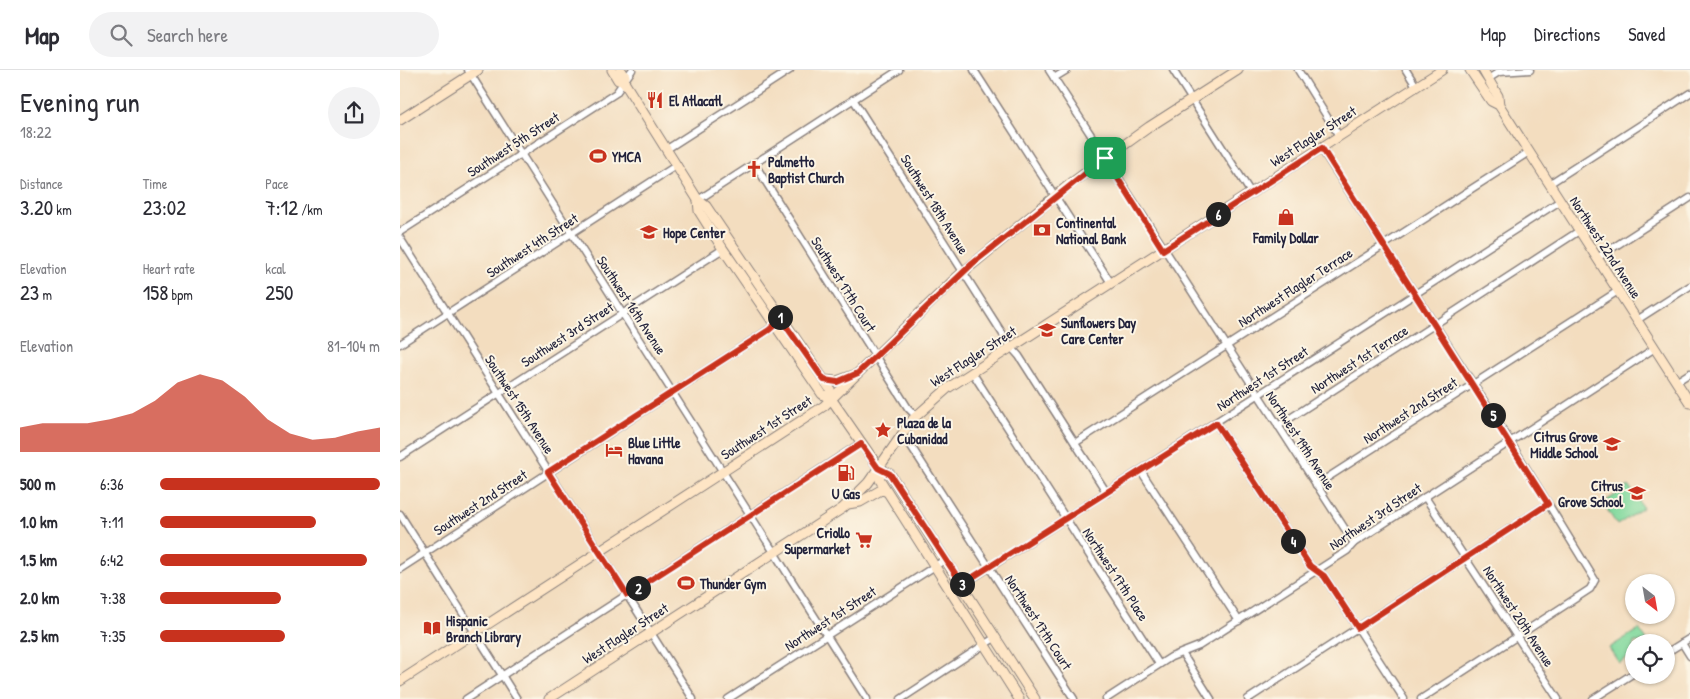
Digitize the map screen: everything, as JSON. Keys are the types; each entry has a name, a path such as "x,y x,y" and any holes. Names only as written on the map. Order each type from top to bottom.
{"main road":[{"path":"612,70 618,80 624,82"},
{"path":"621,70 624,82 698,200 706,206 822,394 832,400"},
{"name":"Southwest 1st Street","path":"400,681 832,400 963,272 1055,196 1105,158 1238,70"},
{"name":"West Flagler Street","path":"549,699 848,504 878,468 916,416 938,394 1442,70"},
{"name":"Northwest 22nd Avenue","path":"1470,70 1491,101 1498,105 1690,403"},
{"path":"400,120 472,72"},
{"name":"Northwest 22nd Avenue","path":"1485,74 1498,96 1498,105"},
{"path":"698,200 699,211 723,249 830,389 832,400 878,468 880,480 886,491 1019,699"},
{"path":"723,249 735,252"},
{"path":"824,380 837,382 858,373"},
{"path":"878,468 890,474 946,558 1035,699"},
{"path":"848,504 860,502 881,490 886,491"}],"street":[{"name":"Southwest 5th Street","path":"400,232 616,93 632,70"},
{"path":"667,149 790,70"},
{"path":"698,200 899,70"},
{"path":"974,70 1111,283"},
{"name":"Northwest 19th Avenue","path":"1049,70 1163,250 1354,544"},
{"path":"1054,78 1067,70"},
{"path":"1173,70 1251,193"},
{"path":"1298,70 1339,136"},
{"path":"1406,70 1416,86"},
{"path":"1485,74 1530,70"},
{"name":"Southwest 16th Avenue","path":"472,72 521,154 868,699"},
{"path":"1549,184 1690,93"},
{"name":"Southwest 18th Avenue","path":"853,99 1011,347 1019,356 1107,493"},
{"path":"1322,148 1594,576 1595,583 1590,589 1421,699"},
{"name":"Northwest Flagler Terrace","path":"1075,443 1529,152"},
{"name":"Southwest 17th Court","path":"754,163 908,408 916,416"},
{"name":"Southwest 4th Street","path":"400,344 677,165"},
{"path":"1597,258 1690,198"},
{"name":"Northwest 1st Street","path":"951,592 1560,201"},
{"name":"Northwest 1st Terrace","path":"1278,426 1579,231"},
{"name":"Southwest 15th Avenue","path":"400,238 692,699"},
{"name":"Southwest 3rd Street","path":"400,457 723,249"},
{"path":"1637,320 1690,286"},
{"name":"Northwest 2nd Street","path":"1316,485 1618,291"},
{"name":"Southwest 2nd Street","path":"400,569 673,392 778,320"},
{"name":"Northwest 3rd Street","path":"1106,699 1159,664 1199,646 1239,621 1655,348"},
{"name":"Northwest 17th Place","path":"972,372 1159,664"},
{"path":"1676,382 1690,373"},
{"path":"1216,423 1310,566 1324,576 1404,699"},
{"name":"Northwest 17th Court","path":"900,436 911,446 1074,699"},
{"path":"466,699 861,444"},
{"path":"1141,471 1239,621"},
{"name":"Northwest 20th Avenue","path":"1426,497 1558,699"},
{"path":"1248,699 1548,504"},
{"path":"400,514 517,699"},
{"name":"Northwest 1st Street","path":"728,699 946,558"},
{"path":"901,699 996,637"},
{"path":"1675,647 1690,638"},
{"path":"1682,643 1690,656"},
{"path":"1182,653 1211,699"},
{"path":"1594,699 1625,679"}],"green space":[{"path":"1629,486 1643,508 1617,525 1603,503"},
{"path":"1639,629 1642,634 1631,634"},
{"path":"1625,638 1625,659 1619,663 1609,648"}],"place":[{"name":"El Atlacatl","path":"655,100"},
{"name":"YMCA","path":"598,156"},
{"name":"Palmetto Baptist Church","path":"754,169"},
{"name":"Family Dollar","path":"1286,217"},
{"name":"Continental National Bank","path":"1042,230"},
{"name":"Hope Center","path":"649,232"},
{"name":"Sunflowers Day Care Center","path":"1047,330"},
{"name":"Plaza de la Cubanidad","path":"883,430"},
{"name":"Citrus Grove Middle School","path":"1612,444"},
{"name":"Blue Little Havana","path":"614,450"},
{"name":"U Gas","path":"846,473"},
{"name":"Citrus Grove School","path":"1637,493"},
{"name":"Criollo Supermarket","path":"864,540"},
{"name":"Thunder Gym","path":"686,583"},
{"name":"Hispanic Branch Library","path":"432,628"}],"route":[{"path":"1322,148 1548,504 1358,628 1324,576 1310,566 1216,423 962,584 890,474 878,468 861,444 627,595 548,472 769,330 776,325 779,316 824,380 837,382 858,373 972,264 1105,158 1163,250 1322,148"}]}
